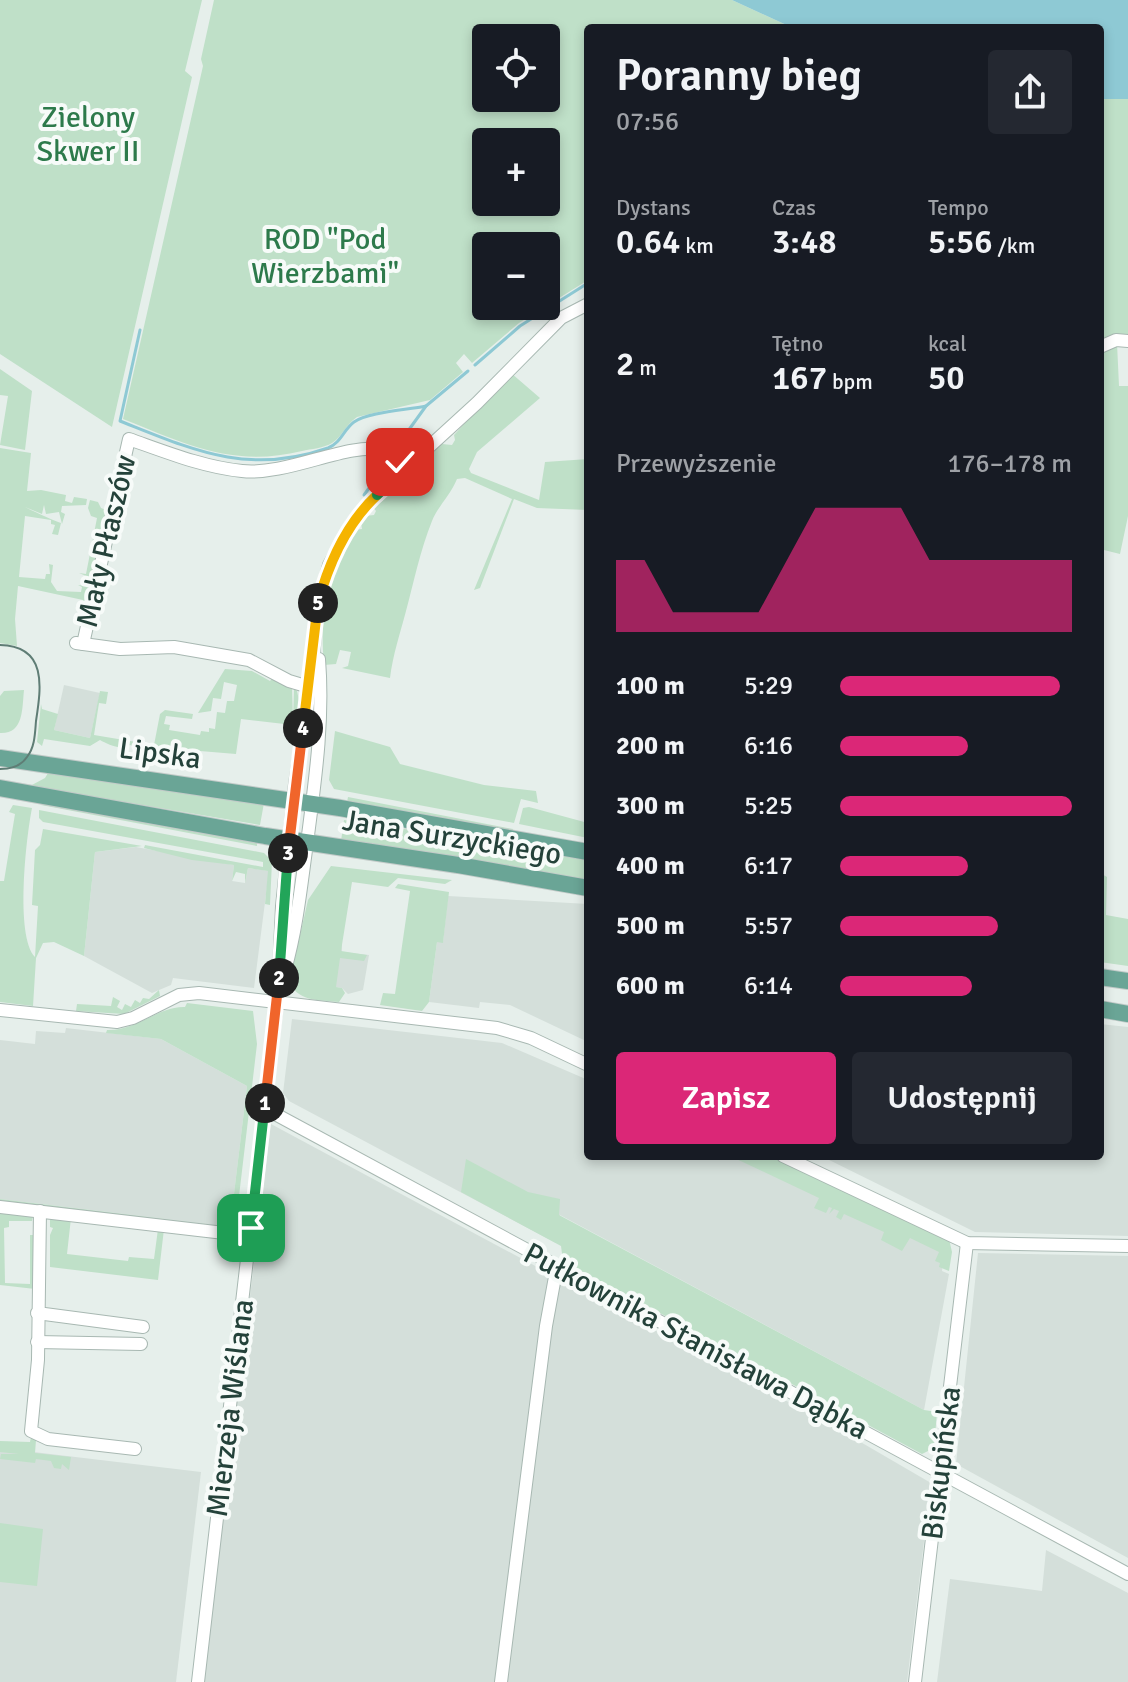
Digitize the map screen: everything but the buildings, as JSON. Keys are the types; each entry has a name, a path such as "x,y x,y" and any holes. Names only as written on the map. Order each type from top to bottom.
{"main road":[{"name":"Lipska","path":"0,758 312,804"},
{"name":"Lipska","path":"0,788 307,843"},
{"name":"Jana Surzyckiego","path":"312,804 584,851"},
{"name":"Jana Surzyckiego","path":"307,843 584,887"},
{"path":"1104,978 1128,981"},
{"path":"1104,1010 1128,1014"}],"street":[{"path":"315,642 318,602 340,544 373,498 477,403 561,318 584,306"},
{"path":"1104,345 1116,340 1128,341"},
{"name":"Mały Płaszów","path":"309,687 289,681 249,660 174,647 120,649 79,643 129,439 197,462 241,471 275,471 369,449 392,454 406,469"},
{"name":"Mierzeja Wiślana","path":"278,996 296,926 312,804 320,714 320,671 315,642"},
{"name":"Mierzeja Wiślana","path":"198,1682 278,996 282,906 293,801 315,642"},
{"path":"320,671 309,687 317,696 320,714"},
{"path":"0,1010 117,1022 188,993 278,996 497,1028 531,1038 584,1063"},
{"name":"Pułkownika Stanisława Dąbka","path":"264,1108 1128,1574"},
{"path":"791,1160 967,1243 1128,1246"},
{"path":"0,1207 250,1236"},
{"path":"40,1211 37,1342 30,1426 35,1436 135,1449"},
{"name":"Biskupińska","path":"915,1682 967,1243"},
{"path":"501,1682 546,1326 557,1266"},
{"path":"37,1313 143,1327"},
{"path":"124,1344 126,1324"},
{"path":"37,1342 141,1344"}],"shaded area":[{"path":"64,685 100,693 90,738 54,730"},
{"path":"136,847 234,865 232,881 245,883 248,868 269,871 254,988 173,978 171,985 152,993 84,956 95,852"},
{"path":"448,896 584,904 584,1040 510,1005 480,1002 479,1008 429,1002 437,942 443,942"},
{"path":"315,931 342,944 342,952 369,955 363,990 348,994 342,988 307,982"},
{"path":"292,1019 502,1043 584,1078 584,1160 754,1160 944,1251 942,1271 949,1274 924,1410 560,1215 556,1243 289,1101 283,1093"},
{"path":"1104,1024 1128,1027 1128,1236 975,1232 829,1160 1104,1160"},
{"path":"66,1028 161,1039 247,1086 230,1227 0,1199 0,1040 35,1044 36,1031 65,1033"},
{"path":"271,1124 833,1426 931,1483 907,1682 203,1682"},
{"path":"978,1253 1128,1256 1128,1558 956,1464"},
{"path":"0,1448 201,1472 176,1682 0,1682"},
{"path":"1046,1550 1128,1593 1128,1682 937,1682 950,1579 1042,1591"}],"green space":[{"name":"Zielony Skwer II","path":"0,0 202,0 185,71 192,77 112,427 0,354"},
{"name":"ROD \"Pod Wierzbami\"","path":"214,0 732,0 784,24 584,24 584,282 560,297 560,232 472,232 472,320 524,320 472,363 464,354 456,363 463,372 430,400 357,417 329,445 277,456 254,457 210,451 123,419 203,66 201,59"},
{"path":"1104,99 1128,99 1128,337 1110,335 1104,338"},
{"path":"1117,343 1119,386 1128,386 1128,516 1120,554 1104,550 1104,350"},
{"path":"0,369 32,391 25,450 0,445 8,396 0,395"},
{"path":"511,373 540,398 477,452 469,469 471,473 539,500 545,462 584,459 584,510 537,508 514,499 480,588 474,590 512,499 465,478 457,479 428,532 390,678 342,668 348,666 351,652 340,650 336,664 324,665 323,627 327,595 353,530 362,529 365,516 374,515 376,511 373,507 442,444 452,445 454,435"},
{"path":"0,448 31,453 27,491 41,490 66,495 65,501 72,503 74,497 87,499 86,505 62,506 61,512 65,514 62,524 59,512 46,514 44,505 42,514 25,507 61,523 58,535 52,534 55,525 51,524 51,520 25,516 19,577 45,579 46,574 50,574 49,564 53,565 51,582 57,591 81,592 82,587 78,585 89,586 85,603 83,600 18,586 15,619 17,646 0,643"},
{"path":"90,500 98,502 106,510 91,578 79,573 86,574 97,518 91,516 88,508"},
{"path":"225,669 252,671 270,681 273,677 292,687 293,722 294,689 297,691 300,705 290,745 293,725 241,719 236,754 152,747 144,750 130,745 114,746 100,740 90,746 44,739 42,746 37,742 41,704 42,709 58,714 54,730 90,738 100,691 108,692 106,704 99,703 94,735 154,745 160,714 165,710 193,714 192,719 166,716 164,724 170,725 169,730 200,735 201,731 209,732 209,728 215,729 217,712 225,713 227,701 234,701 237,685 224,682 221,699 213,698 211,711 198,713"},
{"path":"24,690 18,725 0,733 0,696 4,691"},
{"path":"335,731 390,747 400,764 484,785 536,791 538,803 521,799 514,823 334,789 329,780"},
{"path":"48,773 264,803 260,825 30,786"},
{"path":"348,797 513,829 484,829 433,816 347,802"},
{"path":"46,803 257,842 257,846 41,805"},
{"path":"13,805 32,808 25,863 24,909 25,929 35,957 38,906 32,905 35,850 40,845 43,829 142,846 95,852 84,956 54,942 43,943 36,958 33,1006 0,1002 0,881 4,881 15,814 9,812"},
{"path":"523,808 584,822 584,837 519,824"},
{"path":"39,810 264,853 272,861 270,905 265,904 268,871 248,868 245,883 245,874 236,872 232,881 234,865 192,860 144,848 145,845 263,867 263,862 43,822 39,818"},
{"path":"344,820 527,847 584,856 584,880 341,841"},
{"path":"331,866 452,880 445,884 398,878 388,887 352,882 341,951 367,955 364,961 340,958 336,987 342,988 345,993 339,1002 302,996 292,987 290,979 308,900"},
{"path":"1104,875 1107,877 1106,915 1128,919 1128,966 1104,963"},
{"path":"398,884 449,892 443,943 437,942 429,1002 422,1011 380,1005 383,993 395,994 410,891 395,888"},
{"path":"159,990 160,996 124,1014 76,1011 77,1004 111,1006 113,997 120,1001 117,1007 122,1010 125,1004 131,1007 135,1000 140,1003 143,998 149,999"},
{"path":"187,1003 253,1011 257,1044 235,1230 0,1202 0,1199 230,1227 247,1086 161,1039 106,1033 107,1030 128,1027 166,1010 185,1007"},
{"path":"466,1159 528,1192 560,1199 559,1215 924,1410 937,1412 934,1448 922,1454 563,1261 561,1246 461,1192"},
{"path":"738,1160 779,1160 949,1239 952,1252 949,1271 939,1267 940,1263 935,1261 939,1252 910,1238 902,1251 881,1240 884,1232 844,1214 841,1220 836,1217 839,1211 834,1209 829,1214 832,1208 829,1207 826,1213 814,1208 819,1198"},
{"path":"0,1210 33,1215 32,1221 9,1221 9,1227 4,1228 5,1283 30,1284 30,1235 36,1235 35,1289 0,1285"},
{"path":"50,1216 71,1218 67,1254 128,1261 129,1257 154,1259 158,1229 164,1229 158,1280 50,1267 50,1235 53,1228 50,1227"},
{"path":"31,1437 36,1440 35,1453 71,1457 69,1470 62,1464 61,1469 54,1468 51,1461 36,1459 35,1463 0,1459 1,1454 19,1454 0,1452 0,1441 30,1442"},
{"path":"0,1523 43,1529 37,1586 0,1582"}],"water":[{"path":"732,0 1128,0 1128,99 1104,99 1104,24 784,24"}],"waterway":[{"path":"475,365 520,326 584,286"},
{"path":"140,330 120,421 197,450 246,459 272,460 299,456 332,446 360,419 426,406"},
{"path":"395,449 426,406 468,371"},
{"path":"364,495 387,463"},
{"path":"331,580 338,561"},
{"path":"324,610 327,596"}],"tram line":[{"path":"0,645 16,647 27,653 34,661 39,683 32,749 19,765 0,769"}],"route":[{"path":"251,1228 278,992 282,906 293,801 313,664 318,602 329,565 340,544 373,498 406,469 400,462"}]}
